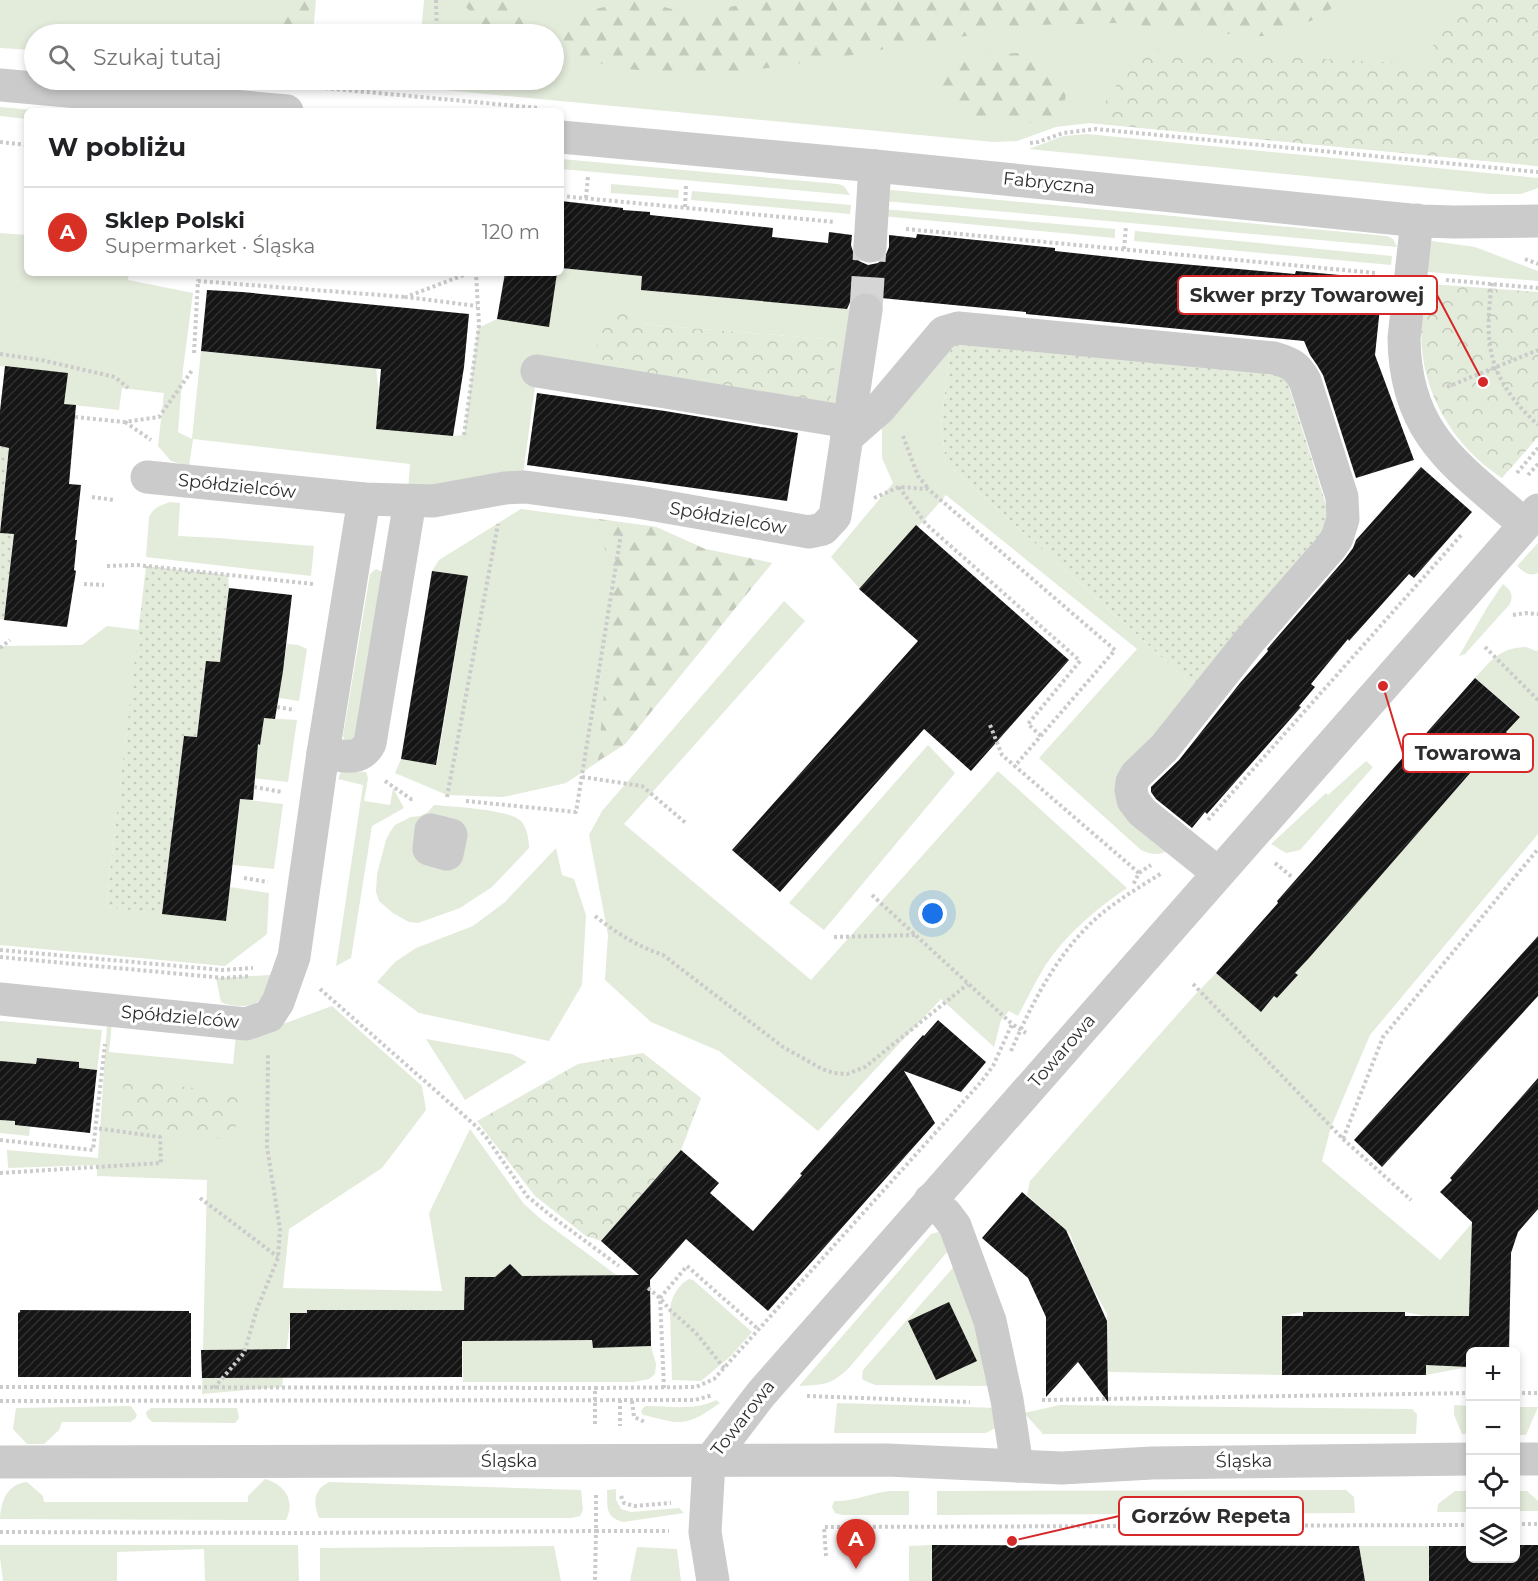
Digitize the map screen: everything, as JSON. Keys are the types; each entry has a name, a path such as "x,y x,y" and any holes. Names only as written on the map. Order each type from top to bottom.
{"street":[{"path":"0,85 24,87"},
{"path":"55,90 254,108"},
{"name":"Fabryczna","path":"564,137 1417,220 1538,221"},
{"path":"870,236 875,166"},
{"path":"1417,220 1405,321 1404,357 1414,401 1425,425 1446,455 1459,468 1521,513"},
{"path":"835,516 866,310"},
{"path":"537,372 848,430 880,408 944,332 958,328 1274,358 1296,367 1305,381 1342,497 1344,512 1342,526 1330,548 1250,640 1164,748 1136,775 1132,782 1132,800 1142,812 1197,856"},
{"name":"Spółdzielców","path":"147,477 364,499 410,501 433,501 505,488 525,487 626,501 809,532 824,529 835,516"},
{"path":"269,1016 278,1002 275,972 294,957 336,754 364,499"},
{"path":"336,754 355,756 364,752 370,742 410,501"},
{"name":"Towarowa","path":"709,1462 761,1394 930,1200 1197,856 1521,513"},
{"name":"Spółdzielców","path":"0,999 246,1024 269,1016"},
{"path":"930,1200 946,1214 955,1226 990,1321 1007,1400 1017,1466"},
{"name":"Śląska","path":"0,1462 887,1460 1062,1468 1152,1463 1466,1459"},
{"path":"1520,1459 1538,1459"},
{"path":"709,1462 705,1532 713,1581"}],"path":[{"path":"435,0 436,24"},
{"path":"1027,143 1038,142 1063,133 1096,129 1538,172"},
{"path":"0,142 24,145"},
{"path":"586,198 588,176"},
{"path":"685,207 686,185"},
{"path":"564,195 685,207 870,236 1124,249 1538,288"},
{"path":"1124,249 1126,226"},
{"path":"406,297 461,276"},
{"path":"464,435 479,325 476,276"},
{"path":"194,353 198,281 406,297 478,306"},
{"path":"1492,283 1488,318 1489,344 1494,368 1518,404 1538,425"},
{"path":"1414,401 1538,350"},
{"path":"0,354 116,376 128,388"},
{"path":"75,417 124,422 159,417 193,369"},
{"path":"880,408 903,436 918,476 928,489 1115,650 1014,767"},
{"path":"1521,513 1538,464"},
{"path":"835,516 899,487 928,489"},
{"path":"899,487 926,524 1080,661 1028,724 1041,736"},
{"path":"446,799 505,488"},
{"path":"92,497 114,500"},
{"path":"458,801 576,812 626,501"},
{"path":"1197,856 1197,832 1463,533"},
{"path":"107,566 137,565 320,584"},
{"path":"84,584 105,585"},
{"path":"1513,615 1538,614"},
{"path":"0,648 10,640"},
{"path":"1485,647 1538,700"},
{"path":"990,725 1002,755 1014,767 1139,873"},
{"path":"336,754 411,799 422,799"},
{"path":"582,777 642,786 687,824"},
{"path":"255,787 284,793"},
{"path":"1343,1139 1383,1037 1538,849"},
{"path":"1133,885 1139,873 1161,859 1197,856"},
{"path":"1011,1052 1049,975 1072,944 1116,904 1197,856"},
{"path":"244,878 273,883"},
{"path":"872,895 1012,1024 1026,1033"},
{"path":"595,916 631,942 663,955 783,1047 822,1069 834,1073 847,1074 865,1067 968,984"},
{"path":"834,937 915,935"},
{"path":"0,950 222,970 274,966 275,972"},
{"path":"0,957 225,978 275,972 303,974 462,1113 486,1137 527,1196 619,1266"},
{"path":"1193,984 1343,1139 1411,1200"},
{"path":"0,1140 93,1150 109,1011"},
{"path":"214,1388 244,1353 257,1309 279,1258 280,1229 267,1147 269,1016"},
{"path":"0,1388 696,1387 714,1379 981,1082 993,1066 1012,1024"},
{"path":"0,1173 161,1163 160,1137 96,1128"},
{"path":"200,1198 279,1258"},
{"path":"664,1388 660,1298 687,1266 758,1329"},
{"path":"648,1288 696,1333 724,1368"},
{"path":"595,1388 595,1434"},
{"path":"0,1401 695,1400 713,1395 718,1391"},
{"path":"1035,1400 1466,1393"},
{"path":"1520,1393 1538,1393"},
{"path":"824,1396 970,1402"},
{"path":"596,1489 596,1581"},
{"path":"1520,1524 1538,1524"},
{"path":"826,1556 824,1527 1466,1525"},
{"path":"0,1532 671,1531"}],"green space":[{"path":"0,0 316,0 314,24 24,24 24,49 0,48"},
{"path":"290,0 310,0 307,24 280,24"},
{"path":"424,0 1538,0 1538,166 1090,123 1056,127 1017,141 994,142 444,90 564,90 564,24 422,24"},
{"path":"460,0 515,0 528,24 481,24"},
{"path":"638,0 690,14 746,4 756,0 1339,0 1340,3 1313,20 1272,36 1250,36 1115,23 1037,25 739,72 681,74 616,68 577,56 564,42 564,24 557,24 557,17"},
{"path":"1459,0 1538,0 1538,166 1090,123 1143,48 1423,64"},
{"path":"1036,52 1053,63 1067,89 1062,116 1027,123 977,117 948,106 934,92 940,77 954,66 971,58"},
{"path":"0,107 24,109 24,119 0,116"},
{"path":"1087,134 1538,178 1538,188 1521,194 1489,194 1029,149 1063,136"},
{"path":"564,159 838,184 844,186 850,195 564,169"},
{"path":"611,184 679,190 678,198 611,193"},
{"path":"891,190 1387,236 1393,239 1397,247 884,201 885,195"},
{"path":"692,191 851,205 850,214 691,200"},
{"path":"883,209 1115,229 1115,238 882,216"},
{"path":"1135,231 1392,256 1391,265 1134,241"},
{"path":"0,233 24,235 24,276 129,276 128,280 193,293 178,432 192,439 201,351 376,368 379,393 376,429 464,435 478,328 497,319 553,276 564,276 564,268 642,276 642,290 850,309 850,343 835,403 830,404 837,340 642,324 595,366 537,372 523,474 408,490 410,464 193,439 189,466 171,461 158,446 164,393 122,388 119,410 64,404 68,373 0,366"},
{"path":"1432,241 1475,247 1538,271 1538,281 1416,271 1422,245"},
{"path":"1429,284 1538,292 1538,437 1502,478 1460,441 1444,418 1433,393 1425,367 1421,340 1423,312"},
{"path":"600,309 637,311 642,324 838,340 830,404 595,366"},
{"path":"967,341 1285,374 1326,505 1328,525 1196,688 946,463 941,424 951,346"},
{"path":"951,346 941,424 946,463 1196,688 1123,776 1171,849 1163,853 1156,854 1141,850 1039,758 1137,649 946,495 862,591 831,557 893,483 882,458 882,422"},
{"path":"0,446 9,448 0,528"},
{"path":"170,502 180,503 178,536 314,546 311,576 146,557 149,517 155,509"},
{"path":"521,509 656,527 705,549 772,563 625,744 566,783 503,797 447,795 395,773 401,759 437,764 468,577 432,571 439,560"},
{"path":"599,519 656,527 705,549 772,563 625,744 598,761 613,590"},
{"path":"0,533 14,534 4,620 0,619"},
{"path":"1538,543 1538,573 1529,574 1517,566"},
{"path":"146,566 228,575 229,588 220,662 206,661 197,737 184,736 162,914 106,907"},
{"path":"376,569 383,572 358,738 345,741 343,736 370,574"},
{"path":"1503,584 1511,592 1510,604 1465,654 1459,656 1488,606"},
{"path":"784,601 805,621 624,824 811,980 998,771 1127,888 1093,913 1062,943 1034,984 1018,1016 1009,1011 1001,1020 994,1047 941,999 818,1131 719,1051 651,1022 605,980 608,935 589,835 602,811"},
{"path":"107,626 139,630 106,907 226,921 230,887 269,893 267,934 225,966 0,945 0,646 82,645"},
{"path":"287,644 307,649 299,701 266,696 269,670 283,671"},
{"path":"1526,647 1538,650 1538,834 1370,1035 1331,1127 1322,1161 1440,1260 1472,1223 1466,1367 1426,1375 1426,1316 1405,1312 1303,1312 1282,1316 1282,1375 1108,1372 1107,1314 1086,1275 1070,1234 1027,1195 1030,1181 1216,973 1261,1012 1274,996 1277,998 1298,976 1295,973 1472,771 1486,756 1489,758 1509,735 1506,732 1520,716 1475,678 1497,656"},
{"path":"264,718 297,720 288,782 243,777 247,743 260,744"},
{"path":"928,745 955,773 824,930 789,903"},
{"path":"1366,761 1373,767 1300,850 1286,853 1271,844 1326,793 1328,795"},
{"path":"342,769 366,772 368,778 364,801 390,805 393,788 404,808 372,826 351,958 336,966 363,785 338,779"},
{"path":"240,799 283,804 274,869 233,865"},
{"path":"434,805 480,809 514,817 525,827 529,848 492,887 460,908 418,923 409,922 393,913 379,901 376,892 377,874 386,840 395,825 428,812"},
{"path":"556,848 562,875 574,879 586,915 582,985 549,1041 419,1013 377,982 395,962 416,948 473,926 505,902"},
{"path":"271,975 265,994 257,1002 239,1006 221,1002 216,978"},
{"path":"332,1006 422,1086 426,1110 382,1168 289,1229 283,1288 442,1291 429,1213 470,1129 524,1204 619,1277 465,1277 464,1341 592,1340 593,1348 651,1346 656,1364 655,1374 649,1379 634,1382 463,1382 462,1312 291,1313 282,1387 202,1394 207,1180 97,1176 97,1165 8,1168 7,1150 98,1158 107,1026 112,1022 109,1052 233,1064 236,1035 253,1035"},
{"path":"0,1021 102,1030 97,1070 79,1068 79,1062 37,1058 36,1064 0,1061"},
{"path":"426,1039 512,1054 527,1062 465,1100"},
{"path":"643,1053 701,1098 681,1150 601,1241 586,1236 535,1196 477,1121 578,1064"},
{"path":"124,1080 240,1093 234,1140 119,1127"},
{"path":"0,1120 15,1121 15,1125 30,1127 29,1136 0,1133"},
{"path":"942,1233 953,1245 848,1369 830,1382 799,1386 931,1234"},
{"path":"958,1262 993,1386 875,1385 863,1380 863,1370"},
{"path":"689,1279 693,1280 752,1332 732,1355 701,1381 672,1380 670,1310 678,1288"},
{"path":"716,1400 720,1403 691,1420 681,1422 643,1415 641,1411 646,1406 691,1407"},
{"path":"837,1403 999,1408 997,1427 986,1433 834,1433"},
{"path":"1060,1405 1412,1409 1417,1414 1416,1434 1043,1434 1024,1413"},
{"path":"1454,1405 1466,1406 1466,1434 1462,1434 1454,1415"},
{"path":"131,1406 137,1415 130,1422 62,1422 59,1430 44,1444 27,1444 13,1429 16,1408"},
{"path":"1520,1407 1538,1407 1526,1435 1520,1435"},
{"path":"151,1408 237,1408 239,1418 235,1423 152,1422 146,1412"},
{"path":"265,1479 278,1485 286,1494 290,1506 286,1520 0,1519 6,1494 20,1483 27,1482 43,1496 44,1502 248,1502 248,1496"},
{"path":"329,1482 581,1490 583,1510 580,1516 571,1518 319,1518 315,1502 317,1493"},
{"path":"616,1489 616,1500 621,1509 631,1512 679,1508 684,1513 623,1522 617,1520 610,1514 607,1506 607,1490"},
{"path":"1346,1490 1354,1497 1355,1513 937,1515 937,1491"},
{"path":"890,1491 909,1491 909,1515 842,1515 835,1513 832,1507 834,1501"},
{"path":"1455,1491 1466,1491 1466,1512 1437,1512 1438,1504"},
{"path":"1520,1491 1527,1491 1538,1501 1538,1511 1520,1511"},
{"path":"0,1545 298,1545 299,1581 205,1581 204,1549 117,1552 117,1581 3,1581"},
{"path":"932,1545 932,1581 909,1581 909,1546"},
{"path":"554,1546 561,1581 320,1581 320,1548"},
{"path":"1359,1546 1429,1546 1429,1581 1365,1581"},
{"path":"637,1547 677,1549 681,1581 630,1581"}],"building":[{"path":"564,201 650,212 650,215 773,228 772,237 828,243 829,232 852,235 851,245 854,255 859,261 868,265 878,263 885,257 889,247 889,235 916,238 917,234 1055,248 1055,251 1148,261 1383,279 1375,355 1414,460 1356,478 1323,375 1304,341 1026,314 1026,312 881,298 881,300 877,295 868,291 852,298 847,309 641,290 642,276 564,268"},
{"path":"504,276 557,276 549,327 497,319"},
{"path":"207,290 469,314 464,367 453,436 376,429 381,369 201,351"},
{"path":"5,366 68,373 64,404 76,405 69,484 81,485 75,540 77,540 74,570 76,571 67,627 4,620 14,534 0,533 9,448 0,446 0,411"},
{"path":"537,393 798,433 787,501 527,465"},
{"path":"1421,467 1472,512 1414,578 1409,574 1349,641 1348,639 1311,684 1315,687 1299,706 1301,707 1192,828 1156,799 1151,792 1151,787 1179,760 1268,651 1267,649 1344,560 1356,540"},
{"path":"916,525 1069,660 971,771 924,729 780,892 732,850 918,641 859,589"},
{"path":"432,571 468,576 436,765 401,759"},
{"path":"229,588 292,595 275,719 264,718 260,745 258,744 253,800 240,799 226,921 162,914 184,736 197,737 206,661 220,662"},
{"path":"1475,678 1520,717 1506,732 1509,735 1488,758 1485,756 1295,973 1298,975 1277,998 1274,996 1261,1012 1216,973 1412,747"},
{"path":"1538,936 1538,996 1382,1167 1354,1140"},
{"path":"938,1020 986,1062 961,1092 904,1071 935,1123 768,1311 686,1239 650,1280 651,1346 593,1348 592,1340 462,1341 462,1377 202,1378 201,1350 290,1349 290,1313 307,1313 307,1310 464,1310 465,1277 495,1277 510,1264 522,1276 639,1275 601,1241 681,1150 719,1183 710,1193 753,1231 802,1175 800,1174"},
{"path":"37,1058 79,1062 79,1068 97,1070 90,1133 15,1125 15,1121 0,1120 0,1061 36,1064"},
{"path":"1538,1078 1538,1209 1518,1232 1511,1253 1509,1347 1466,1347 1466,1367 1426,1365 1426,1375 1282,1375 1282,1316 1303,1316 1303,1312 1405,1312 1405,1316 1469,1316 1472,1222 1440,1192 1452,1180 1450,1178"},
{"path":"1022,1192 1066,1230 1107,1321 1108,1402 1078,1362 1046,1397 1046,1317 1028,1278 982,1238"},
{"path":"949,1302 977,1361 936,1380 908,1321"},
{"path":"20,1310 189,1311 191,1313 191,1377 18,1377 18,1313"},
{"path":"932,1545 1359,1546 1365,1581 932,1581"},
{"path":"1520,1545 1538,1545 1538,1581 1429,1581 1429,1546 1466,1546 1466,1563 1520,1563"}],"tunnel":[{"path":"866,310 870,246"}],"place":[{"name":"Skwer przy Towarowej","path":"1483,382"},
{"name":"Towarowa","path":"1383,686"},
{"name":"Gorzów Repeta","path":"1012,1541"},
{"name":"Sklep Polski","path":"856,1569"}]}
